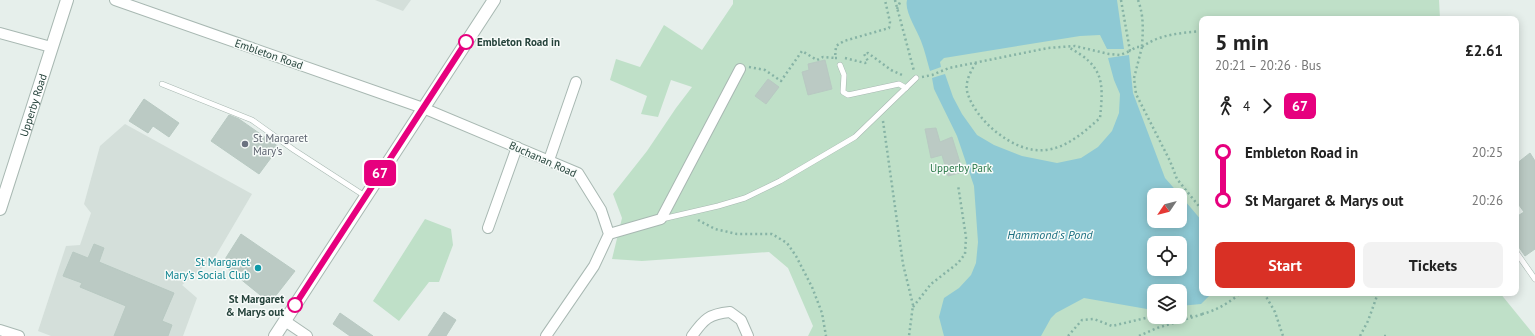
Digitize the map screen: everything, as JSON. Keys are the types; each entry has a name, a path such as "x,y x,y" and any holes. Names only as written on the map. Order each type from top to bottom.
{"street":[{"name":"Upperby Road","path":"0,210 67,0"},
{"name":"Embleton Road","path":"115,0 422,108"},
{"path":"275,336 422,108 494,0"},
{"path":"0,32 51,47"},
{"path":"546,336 594,266 609,234 661,219 740,69"},
{"path":"548,160 576,82"},
{"name":"Buchanan Road","path":"422,108 578,173 601,210 609,234"},
{"path":"488,228 517,147"},
{"path":"692,336 700,325 710,316 730,312 741,320 748,336"},
{"path":"285,321 307,336"},
{"path":"0,330 18,336"}],"lane":[{"path":"840,65 844,75 843,92 848,94 899,84 906,88"},
{"path":"661,219 718,206 745,198 780,181 855,137 916,78"},
{"path":"162,84 252,120 294,150 365,196"},
{"path":"1519,256 1535,279"}],"path":[{"path":"840,65 835,58 836,46 844,41 889,28 890,22 885,0"},
{"path":"895,0 916,78"},
{"path":"897,9 901,0"},
{"path":"1121,0 1130,51"},
{"path":"1138,0 1143,18 1142,47 1134,78 1136,94 1170,161 1177,179 1199,206"},
{"path":"740,69 743,66 764,70 781,81 802,51 817,60 823,57 843,58 865,63 868,61 864,54 868,53 895,72 916,78 932,75 949,68 1048,48 1075,46 1109,54 1120,54 1130,51 1136,47 1142,47 1150,40 1168,35 1199,31"},
{"path":"977,62 970,72 966,90 972,105 979,115 1010,142 1034,151 1046,150 1070,142 1100,118 1102,92 1097,70 1082,55 1067,46"},
{"path":"882,111 904,264 913,307 909,336"},
{"path":"913,307 927,289 958,263 965,254 966,238 958,185"},
{"path":"692,221 699,220 715,229 737,234 772,234 787,243 796,256 812,287 822,314 826,336"},
{"path":"1139,336 1157,328 1203,314 1237,296"},
{"path":"1266,296 1275,312 1283,336"},
{"path":"1360,336 1368,321 1377,296"},
{"path":"1187,316 1203,314"},
{"path":"1068,336 1082,320 1094,319 1112,326 1147,318"}],"shaded area":[{"path":"375,0 411,0 403,11"},
{"path":"125,124 252,194 215,257 182,285 197,298 183,336 51,336 38,331 66,246 80,245 91,213 84,204 100,146"}],"green space":[{"name":"Upperby Park","path":"733,0 1439,0 1440,16 1199,16 1199,296 1502,296 1535,336 808,336 813,326 788,268 769,252 642,261 612,259 622,218 613,194 647,151 692,87 671,80 658,117 641,114 647,96 610,80 616,59 640,67 664,25 702,50 733,4"},
{"path":"425,219 451,229 453,245 439,282 429,282 399,321 373,301"}],"water":[{"path":"907,0 1117,0 1124,49 1107,49 1100,35 1080,36 944,58 940,62 941,67 930,71 919,37 907,10"},
{"name":"Hammond's Pond","path":"1129,55 1133,93 1165,178 1174,188 1147,188 1147,228 1187,228 1187,203 1199,217 1199,296 1209,296 1201,304 1187,305 1187,284 1147,284 1147,309 1084,298 1056,313 1051,318 1041,336 944,336 939,317 944,298 959,288 971,275 976,263 978,242 974,186 957,136 934,89 932,78 945,74 953,97 962,114 977,135 994,145 1022,156 1057,163 1081,158 1098,147 1112,131 1119,113 1120,94 1114,80 1108,58"}],"building":[{"path":"825,60 832,89 808,95 802,72 809,70 808,64"},
{"path":"768,79 779,87 766,104 755,96"},
{"path":"144,99 179,123 169,137 153,126 148,133 129,121"},
{"name":"St Margaret Mary's","path":"229,115 239,119 279,147 259,174 211,141"},
{"path":"936,128 940,142 952,137 963,172 948,176 942,155 931,158 925,129"},
{"path":"1530,153 1535,161 1535,249 1525,256 1519,247 1519,215 1524,212 1519,205 1519,162"},
{"name":"St Margaret Mary's Social Club","path":"241,234 295,271 270,303 222,264"},
{"path":"94,244 104,248 99,262 174,293 162,321 172,325 168,336 114,336 126,306 80,287 82,283 63,276 73,252 88,258"},
{"path":"444,312 456,320 446,336 428,336"},
{"path":"340,313 373,336 350,336 333,324"}],"bus line":[{"name":"67","path":"295,305 466,42"}],"place":[{"name":"Embleton Road in","path":"466,42"},
{"name":"St Margaret Mary's","path":"245,144"},
{"name":"St Margaret Mary's Social Club","path":"258,268"},
{"name":"St Margaret & Marys out","path":"295,305"}]}
